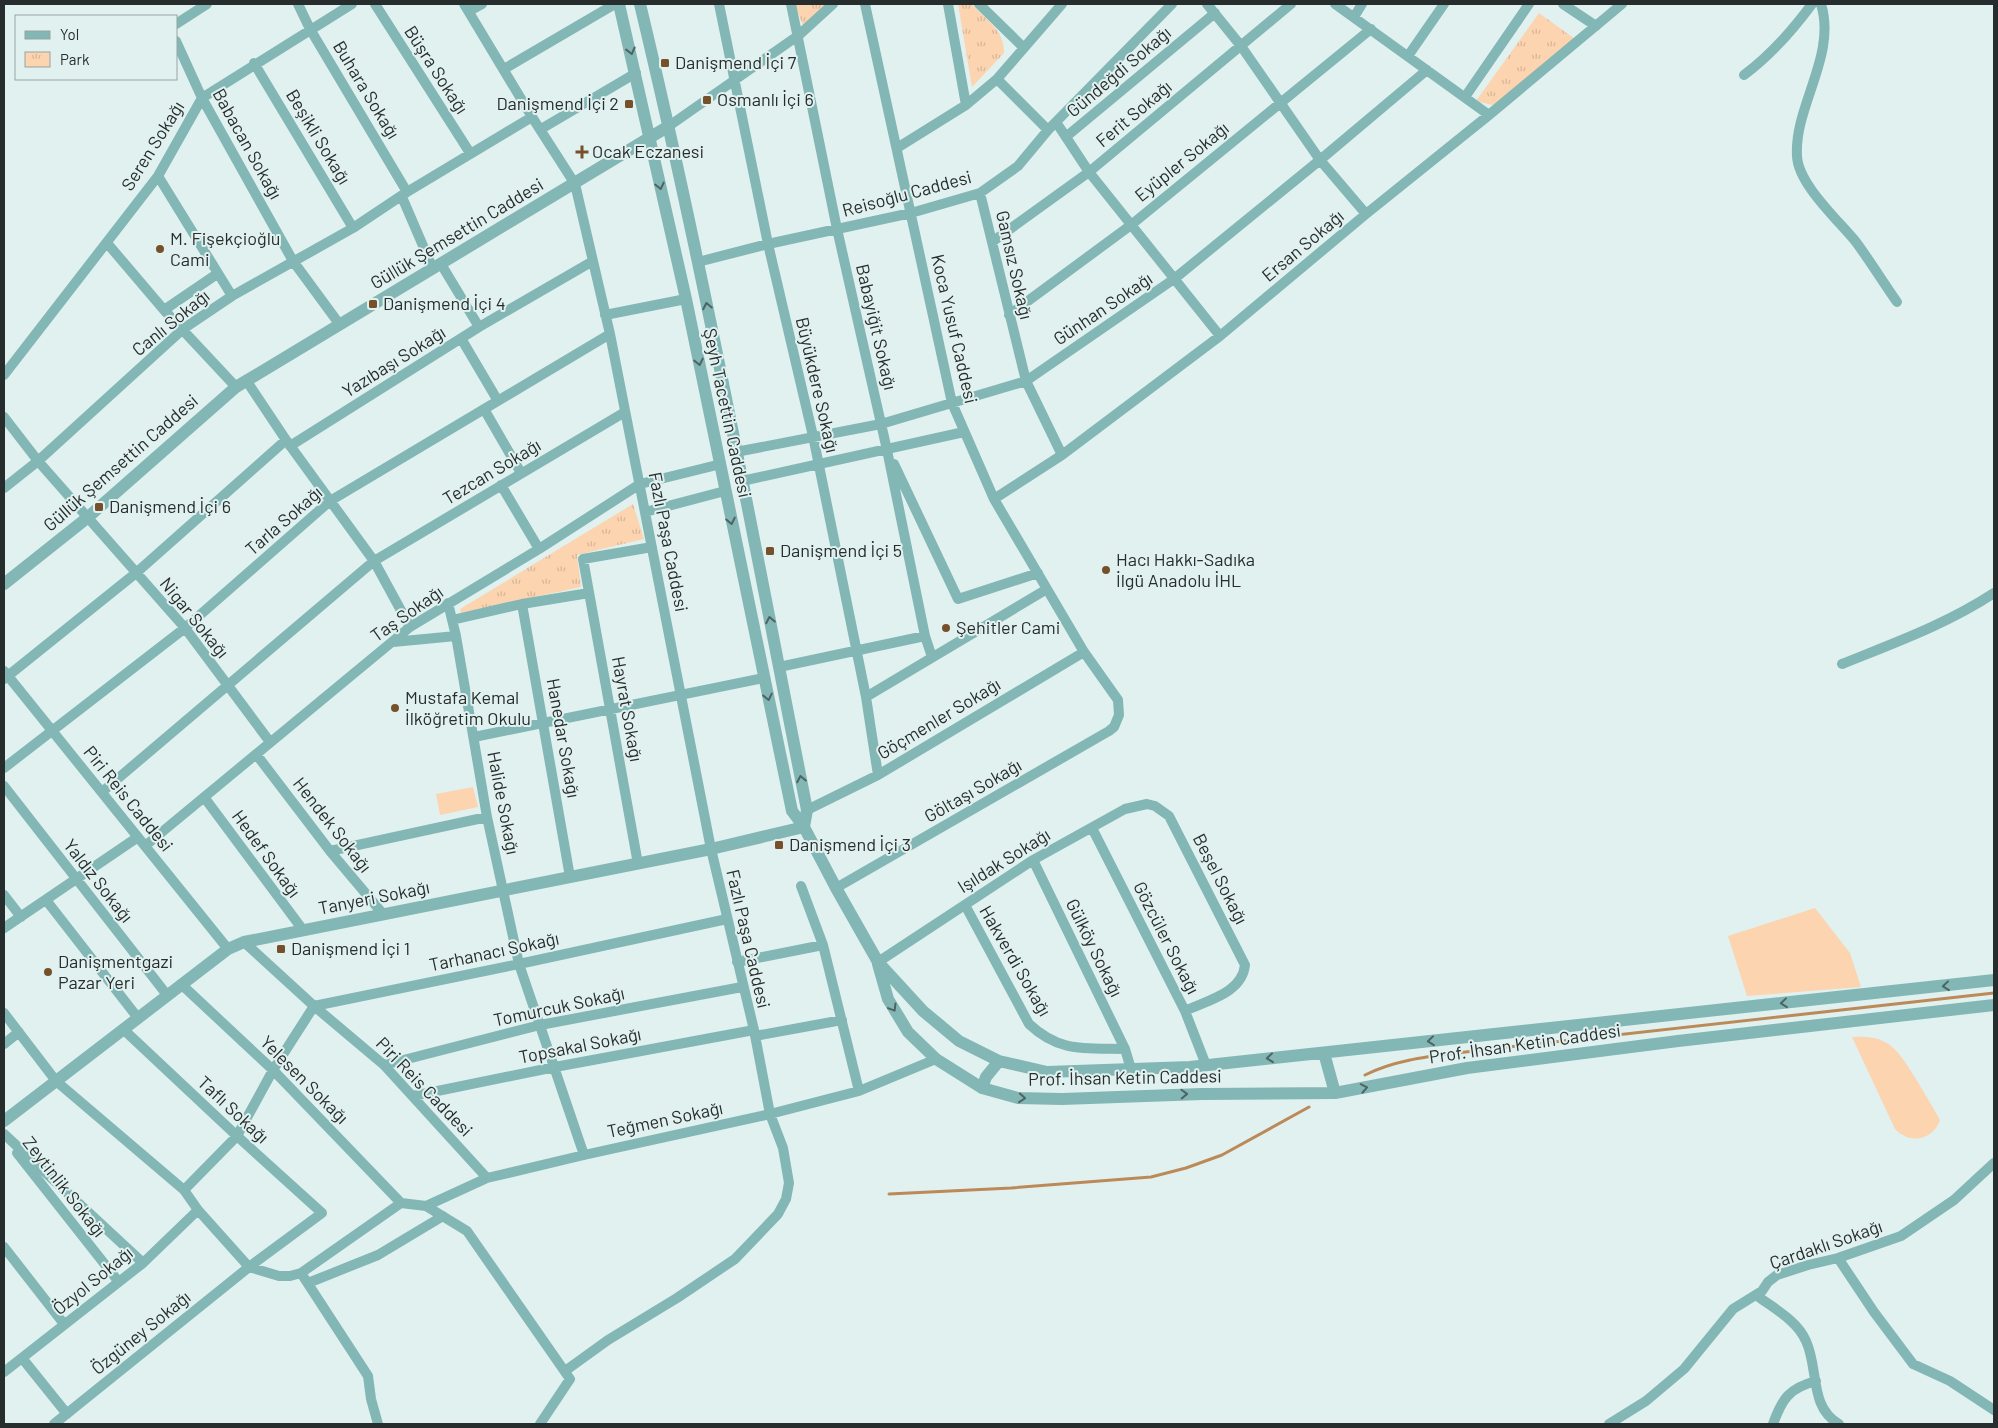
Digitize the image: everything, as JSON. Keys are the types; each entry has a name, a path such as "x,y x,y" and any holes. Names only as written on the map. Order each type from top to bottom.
{"street":[{"path":"178,23 208,4"},
{"name":"Buhara Sokağı","path":"298,4 310,29 404,194 437,266 479,327"},
{"name":"Seren Sokağı","path":"4,375 158,176 202,98 254,63 352,4"},
{"name":"Büşra Sokağı","path":"375,4 470,153"},
{"path":"467,8 482,4"},
{"path":"504,69 615,4"},
{"name":"Şeyh Tacettin Caddesi","path":"619,4 686,299 792,810 804,827 878,962"},
{"name":"Şeyh Tacettin Caddesi","path":"640,4 669,126 742,481 807,810 804,827"},
{"name":"Büyükdere Sokağı","path":"719,4 768,244 813,436 866,698 878,775"},
{"name":"Babayiğit Sokağı","path":"791,4 799,36 836,229 887,450 925,636 932,656"},
{"path":"669,126 799,36 833,4"},
{"name":"Koca Yusuf Caddesi","path":"865,4 952,403 994,499 1084,652 1118,700 1119,715"},
{"path":"948,4 966,105"},
{"path":"979,4 1023,47"},
{"path":"897,148 966,105 997,78 1062,4"},
{"name":"Reisoğlu Caddesi","path":"698,262 768,244 911,213 980,193 1018,166 1048,130 1172,4"},
{"path":"1207,4 1241,46 1320,160 1366,214"},
{"name":"Ferit Sokağı","path":"992,242 1089,172 1291,4"},
{"path":"1336,4 1489,115"},
{"path":"1354,17 1362,4"},
{"path":"1408,56 1444,4"},
{"path":"1464,97 1530,4"},
{"path":"1563,4 1596,26"},
{"name":"Ersan Sokağı","path":"994,499 1062,455 1220,336 1596,26 1613,8 1622,4"},
{"path":"1744,75 1765,60 1812,4"},
{"path":"1821,4 1824,14 1825,33 1800,129 1796,156 1801,174 1857,243 1897,302"},
{"name":"Fazlı Paşa Caddesi","path":"467,8 532,117 575,184 610,334 711,850 754,1033 770,1114 783,1148 789,1183 786,1199 778,1214 735,1259 677,1298 608,1340 565,1371"},
{"name":"Gündeğdi Sokağı","path":"1068,136 1214,13"},
{"name":"Eyüpler Sokağı","path":"1009,315 1131,225 1371,29"},
{"name":"Babacan Sokağı","path":"178,45 202,98 293,261 340,325"},
{"name":"Beşikli Sokağı","path":"254,63 353,228"},
{"name":"Günhan Sokağı","path":"736,452 881,424 1026,381 1174,279 1427,70"},
{"path":"541,130 636,73"},
{"path":"997,78 1048,130"},
{"name":"Canlı Sokağı","path":"4,488 38,461 183,329 232,296 353,228 470,153 532,117"},
{"path":"1056,122 1068,136 1089,172 1220,336"},
{"name":"Güllük Şemsettin Caddesi","path":"4,584 87,518 241,384 669,126"},
{"path":"158,176 232,296"},
{"name":"Gamsız Sokağı","path":"980,193 1026,381 1062,455"},
{"path":"107,243 164,310 241,384 288,443 374,560 410,627"},
{"name":"Yazıbaşı Sokağı","path":"5,675 136,573 288,443 462,340 479,327 593,261"},
{"path":"164,310 217,274"},
{"path":"605,315 686,299"},
{"name":"Tarla Sokağı","path":"4,768 53,732 185,628 330,500 610,334"},
{"path":"462,340 498,401"},
{"path":"484,409 521,473"},
{"name":"Tezcan Sokağı","path":"102,792 228,687 374,560 625,412"},
{"name":"Nigar Sokağı","path":"4,417 38,461 185,628 270,742"},
{"path":"742,481 964,432"},
{"path":"887,450 958,599 1038,573"},
{"name":"Taş Sokağı","path":"145,846 410,627 539,549 640,484 721,464"},
{"path":"501,485 539,549"},
{"path":"645,512 725,490"},
{"name":"Hayrat Sokağı","path":"638,864 583,559 652,546"},
{"path":"866,698 932,656 1047,588"},
{"path":"452,620 522,604 589,593"},
{"path":"1842,664 1938,624 1975,606 1994,593"},
{"name":"Halide Sokağı","path":"448,603 456,636 488,818 519,964 584,1155"},
{"name":"Hanedar Sokağı","path":"522,604 570,877"},
{"path":"392,642 456,636"},
{"path":"779,667 925,636"},
{"name":"Göçmenler Sokağı","path":"807,810 878,775 1084,652"},
{"name":"Piri Reis Caddesi","path":"5,675 228,949"},
{"path":"474,737 764,678"},
{"name":"Göltaşı Sokağı","path":"836,888 1109,731 1119,715"},
{"name":"Hendek Sokağı","path":"256,754 330,850 383,914"},
{"name":"Yaldız Sokağı","path":"4,786 167,996"},
{"name":"Hedef Sokağı","path":"204,797 303,930"},
{"name":"Işıldak Sokağı","path":"878,962 1034,860 1125,809 1147,804 1155,806"},
{"name":"Beşel Sokağı","path":"1155,806 1169,816 1245,965 1244,974 1234,988 1185,1011"},
{"path":"330,850 488,818"},
{"name":"Tanyeri Sokağı","path":"4,1121 228,949 244,942 711,850 804,827"},
{"name":"Gözcüler Sokağı","path":"1092,828 1185,1011 1206,1065"},
{"path":"4,928 138,837"},
{"name":"Gülköy Sokağı","path":"1034,860 1125,1049 1132,1069"},
{"path":"801,886 823,945 859,1091"},
{"path":"4,895 21,916"},
{"path":"46,900 138,1018"},
{"name":"Hakverdi Sokağı","path":"965,905 1029,1024 1042,1036 1059,1044 1076,1048 1125,1049"},
{"name":"Tarhanacı Sokağı","path":"314,1006 727,919"},
{"name":"Piri Reis Caddesi","path":"244,942 314,1006 384,1064 487,1178"},
{"path":"737,962 823,945"},
{"name":"Prof. İhsan Ketin Caddesi","path":"878,962 888,999 908,1032 936,1059 982,1088 1018,1098 1062,1099 1202,1094 1335,1093 1467,1068 1678,1041 1994,1005"},
{"name":"Prof. İhsan Ketin Caddesi","path":"878,962 923,1011 959,1041 999,1061 1047,1072 1206,1065 1994,980"},
{"name":"Yelesen Sokağı","path":"182,984 273,1070 401,1203"},
{"name":"Tomurcuk Sokağı","path":"384,1064 540,1025 742,987"},
{"path":"184,1190 237,1136 273,1070 314,1006"},
{"path":"4,1013 56,1081 184,1190 198,1210 249,1267 278,1276 290,1276 301,1273 401,1203 426,1206 467,1231 570,1379 540,1424"},
{"name":"Topsakal Sokağı","path":"413,1096 555,1067 842,1020"},
{"name":"Taflı Sokağı","path":"123,1029 322,1213"},
{"path":"4,1044 19,1032"},
{"path":"1324,1052 1335,1093"},
{"name":"Teğmen Sokağı","path":"426,1206 487,1178 770,1114 859,1091 936,1059"},
{"path":"982,1088 986,1078 999,1061"},
{"path":"4,1135 143,1262"},
{"name":"Zeytinlik Sokağı","path":"4,1135 118,1281"},
{"name":"Çardaklı Sokağı","path":"1609,1424 1646,1401 1684,1368 1733,1309 1756,1295 1777,1276 1808,1265 1838,1258 1901,1236 1954,1200 1994,1163"},
{"name":"Özyol Sokağı","path":"5,1369 22,1358 143,1262 198,1210"},
{"name":"Özgüney Sokağı","path":"54,1424 249,1267 322,1213"},
{"path":"308,1283 378,1256 443,1216"},
{"path":"4,1247 64,1324"},
{"path":"1838,1258 1874,1312 1913,1364 1950,1382 1994,1410"},
{"path":"301,1273 368,1376 371,1398 378,1424"},
{"path":"1756,1295 1794,1323 1806,1340 1819,1399 1824,1411 1838,1424"},
{"path":"22,1358 67,1414"},
{"path":"1773,1424 1782,1402 1791,1392 1802,1384 1816,1381"}],"green space":[{"path":"795,4 826,4 803,26"},
{"path":"958,4 971,4 998,32 1003,45 1004,53 972,87"},
{"path":"1539,13 1575,39 1501,103 1492,105 1476,101"},
{"path":"633,504 644,539 577,555 581,587 461,613 460,609"},
{"path":"473,787 478,807 440,815 436,794"},
{"path":"1815,908 1850,953 1861,987 1747,996 1728,936"},
{"path":"1852,1037 1875,1038 1884,1041 1898,1052 1940,1120 1937,1127 1927,1136 1920,1138 1907,1137 1895,1129"}],"waterway":[{"path":"1365,1075 1404,1061 1445,1054 1994,993"},
{"path":"889,1194 1011,1188 1151,1177 1186,1168 1222,1155 1309,1107"}],"place":[{"name":"Danişmend İçi 7","path":"665,63"},
{"name":"Osmanlı İçi 6","path":"707,100"},
{"name":"Danişmend İçi 2","path":"629,104"},
{"name":"Ocak Eczanesi","path":"582,152"},
{"name":"M. Fişekçioğlu Cami","path":"160,249"},
{"name":"Danişmend İçi 4","path":"373,304"},
{"name":"Danişmend İçi 6","path":"99,507"},
{"name":"Danişmend İçi 5","path":"770,551"},
{"name":"Hacı Hakkı-Sadıka İlgü Anadolu İHL","path":"1106,570"},
{"name":"Şehitler Cami","path":"946,628"},
{"name":"Mustafa Kemal İlköğretim Okulu","path":"395,708"},
{"name":"Danişmend İçi 3","path":"779,845"},
{"name":"Danişmend İçi 1","path":"281,949"},
{"name":"Danişmentgazi Pazar Yeri","path":"48,972"}]}
